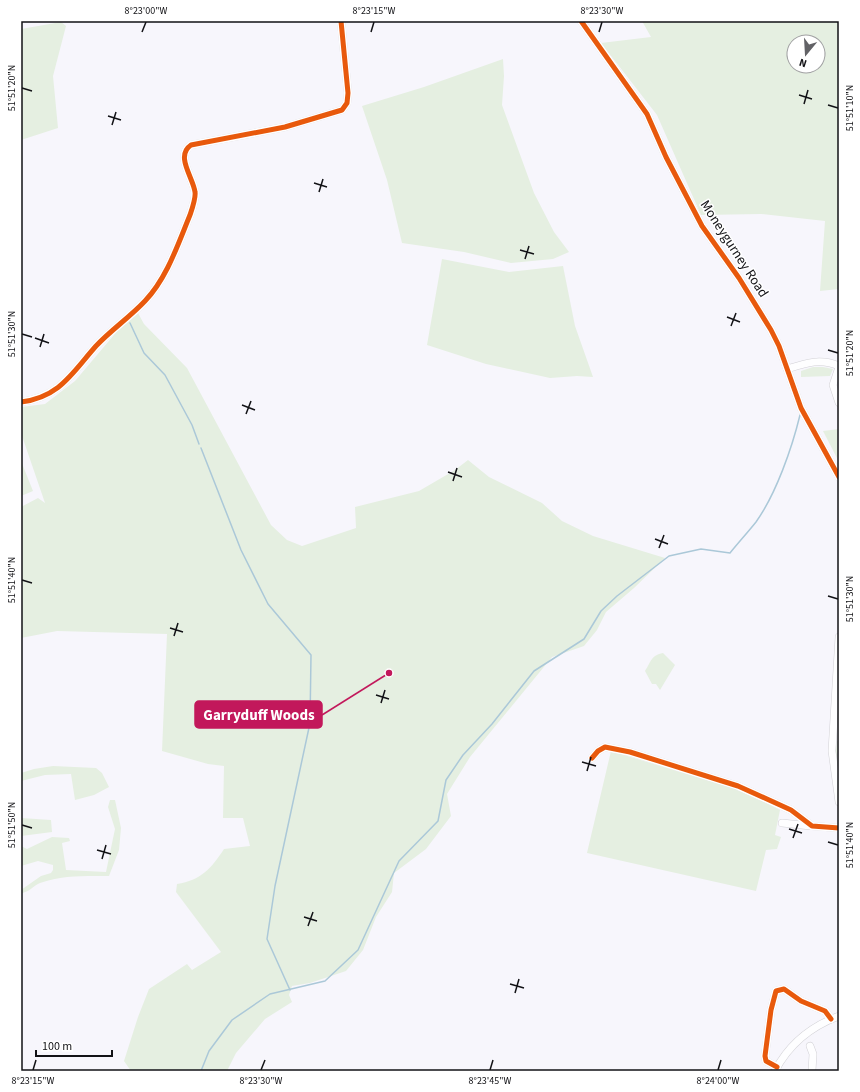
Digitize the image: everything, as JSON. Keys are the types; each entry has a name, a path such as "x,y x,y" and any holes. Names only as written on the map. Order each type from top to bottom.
{"street":[{"path":"21,402 38,400 69,379 96,346 146,300 167,269 191,212 196,193 186,162 184,153 186,149 191,145 285,127 342,110 346,106 348,93 341,21"},
{"name":"Moneygurney Road","path":"581,21 647,114 666,157 702,226 740,278 771,330 802,408 839,477"},
{"path":"787,369 815,361 830,362 839,366 833,386 839,403"},
{"path":"839,637 832,750 839,802"},
{"path":"592,758 598,751 605,747 611,747 679,767 752,792 792,810 812,826"},
{"path":"782,823 839,828"},
{"path":"831,1019 825,1012 804,1002 784,989 776,990 771,1010 765,1056 766,1061 776,1069 791,1048 805,1034 839,1016"},
{"path":"810,1046 812,1054 812,1071"}],"green space":[{"path":"642,21 839,21 839,289 820,291 825,221 761,214 701,215 657,115 601,43 651,37"},
{"path":"61,22 66,26 53,76 58,128 21,140 21,29"},
{"path":"503,59 504,76 502,105 534,193 554,232 569,252 553,259 511,263 464,252 402,243 387,180 362,106 424,87"},
{"path":"442,259 509,272 563,266 575,326 593,377 577,376 550,378 486,364 427,345"},
{"path":"138,313 144,324 187,368 271,525 287,540 302,546 356,528 355,507 419,491 455,470 468,460 489,477 542,503 562,521 593,536 665,558 634,588 606,612 597,630 584,646 552,657 470,757 447,794 451,816 426,849 394,873 392,892 376,917 363,950 346,971 310,983 292,986 289,995 292,1002 265,1019 236,1053 227,1071 131,1071 124,1061 138,1017 149,989 187,964 192,970 221,952 176,892 177,884 193,880 205,872 215,862 224,849 250,846 243,818 223,818 224,766 208,764 162,751 167,634 57,631 21,638 21,507 38,498 45,503 21,433 21,407 45,404 75,381 119,329"},
{"path":"813,367 833,369 830,376 801,377 801,371"},
{"path":"839,429 839,462 823,431"},
{"path":"21,461 33,491 21,496"},
{"path":"663,653 675,665 660,690 656,684 652,684 645,671 656,655"},
{"path":"837,741 839,741 839,781 835,758"},
{"path":"611,751 743,791 780,810 775,835 781,837 777,849 766,850 756,891 587,853"},
{"path":"53,766 96,768 102,773 109,787 94,795 75,800 71,774 45,775 21,781 21,773"},
{"path":"110,800 115,800 121,828 119,850 109,876 74,876 48,880 26,892 21,893 21,890 41,876 51,873 53,870 53,865 38,861 21,866 21,846 27,849 52,837 69,838 70,841 62,843 66,870 106,872 115,829 108,807"},
{"path":"21,818 51,820 52,832 21,836"}],"waterway":[{"path":"130,323 144,353 165,375 192,425 199,444"},
{"path":"201,1071 209,1051 232,1020 270,994 325,981 358,950 399,861 438,821 446,780 463,755 492,724 534,671 584,639 601,611 617,596 669,556 701,549 730,553 756,522 777,485 793,442 800,415"},
{"path":"201,448 241,550 268,604 311,655 310,723 275,886 267,939 290,990"}],"cycle path":[{"path":"21,402 46,395 56,389 72,374 102,340 145,301 160,282 176,249 190,215 194,200 194,186 185,161 186,150 191,145 285,127 342,110 347,103 348,93 341,21"},
{"path":"581,21 647,114 666,157 702,226 739,278 771,330 779,346 801,408 839,477"},
{"path":"592,758 598,751 605,747 630,752 738,786 791,810 812,826 839,828"},
{"path":"777,1067 766,1061 765,1056 771,1010 776,991 784,989 801,1001 825,1011 831,1019"}],"place":[{"name":"Garryduff Woods","path":"389,673"}]}
